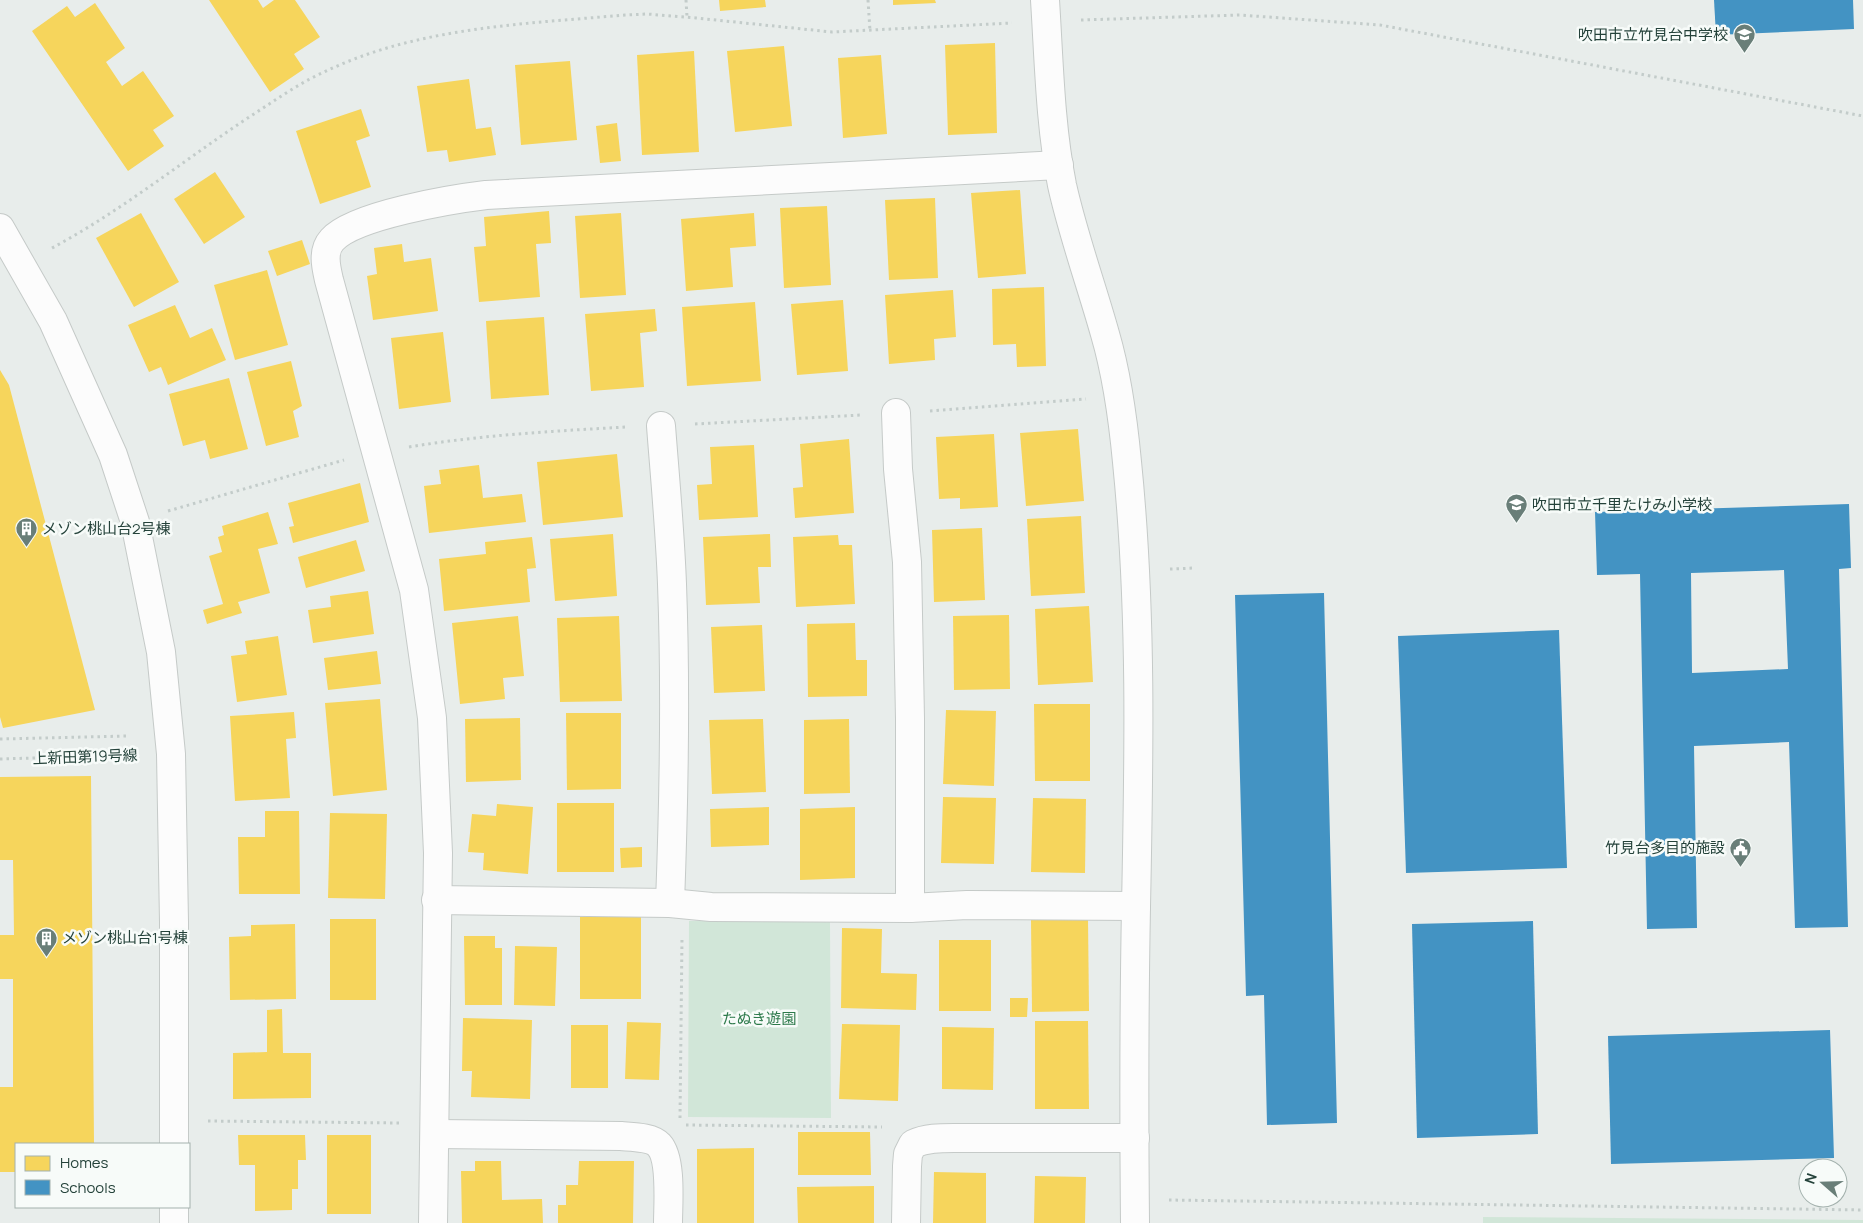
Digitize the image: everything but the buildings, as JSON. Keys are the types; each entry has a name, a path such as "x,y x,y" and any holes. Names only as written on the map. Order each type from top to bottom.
{"street":[{"path":"1046,10 1052,113 1063,186 1075,233 1106,335 1119,397 1135,573 1139,749 1136,906 1135,1223"},
{"path":"434,1223 438,853 435,758 427,677 414,590 329,280 326,262 328,246 333,238 361,224 434,202 486,195 1059,164"},
{"path":"0,228 53,321 112,455 135,522 161,652 171,754 174,922 174,1143"},
{"path":"896,413 898,469 907,571 910,719 910,908"},
{"path":"661,426 672,583 674,667 670,902"},
{"path":"436,900 670,902 711,907 1136,906"},
{"path":"434,1134 621,1136 648,1140 658,1144 664,1152 667,1169 668,1223"},
{"path":"906,1223 908,1154 913,1144 923,1140 944,1138 1135,1138"},
{"path":"174,1208 174,1223"}],"path":[{"path":"686,0 687,17"},
{"path":"868,0 870,31"},
{"path":"52,248 114,210 206,145 287,93 320,73 350,60 409,41 485,28 625,14 687,17 832,32 870,31 1046,10 1240,16 1380,25 1863,116"},
{"path":"135,522 328,464 375,453 470,437 513,433 896,413 1119,397"},
{"path":"1164,569 1195,568"},
{"name":"上新田第19号線","path":"0,739 128,736"},
{"name":"上新田第19号線","path":"0,759 171,754"},
{"path":"670,902 682,920 680,1118"},
{"path":"207,1121 409,1123 434,1134"},
{"path":"680,1125 888,1127 913,1144"},
{"path":"1166,1200 1863,1210"}],"green space":[{"name":"たぬき遊園","path":"689,921 830,922 831,1118 688,1117"},
{"path":"1483,1217 1863,1220 1863,1223 1483,1223"}],"place":[{"name":"吹田市立竹見台中学校","path":"1744,54"},
{"name":"吹田市立千里たけみ小学校","path":"1516,524"},
{"name":"メゾン桃山台2号棟","path":"26,548"},
{"name":"竹見台多目的施設","path":"1741,867"},
{"name":"メゾン桃山台1号棟","path":"46,957"}]}
